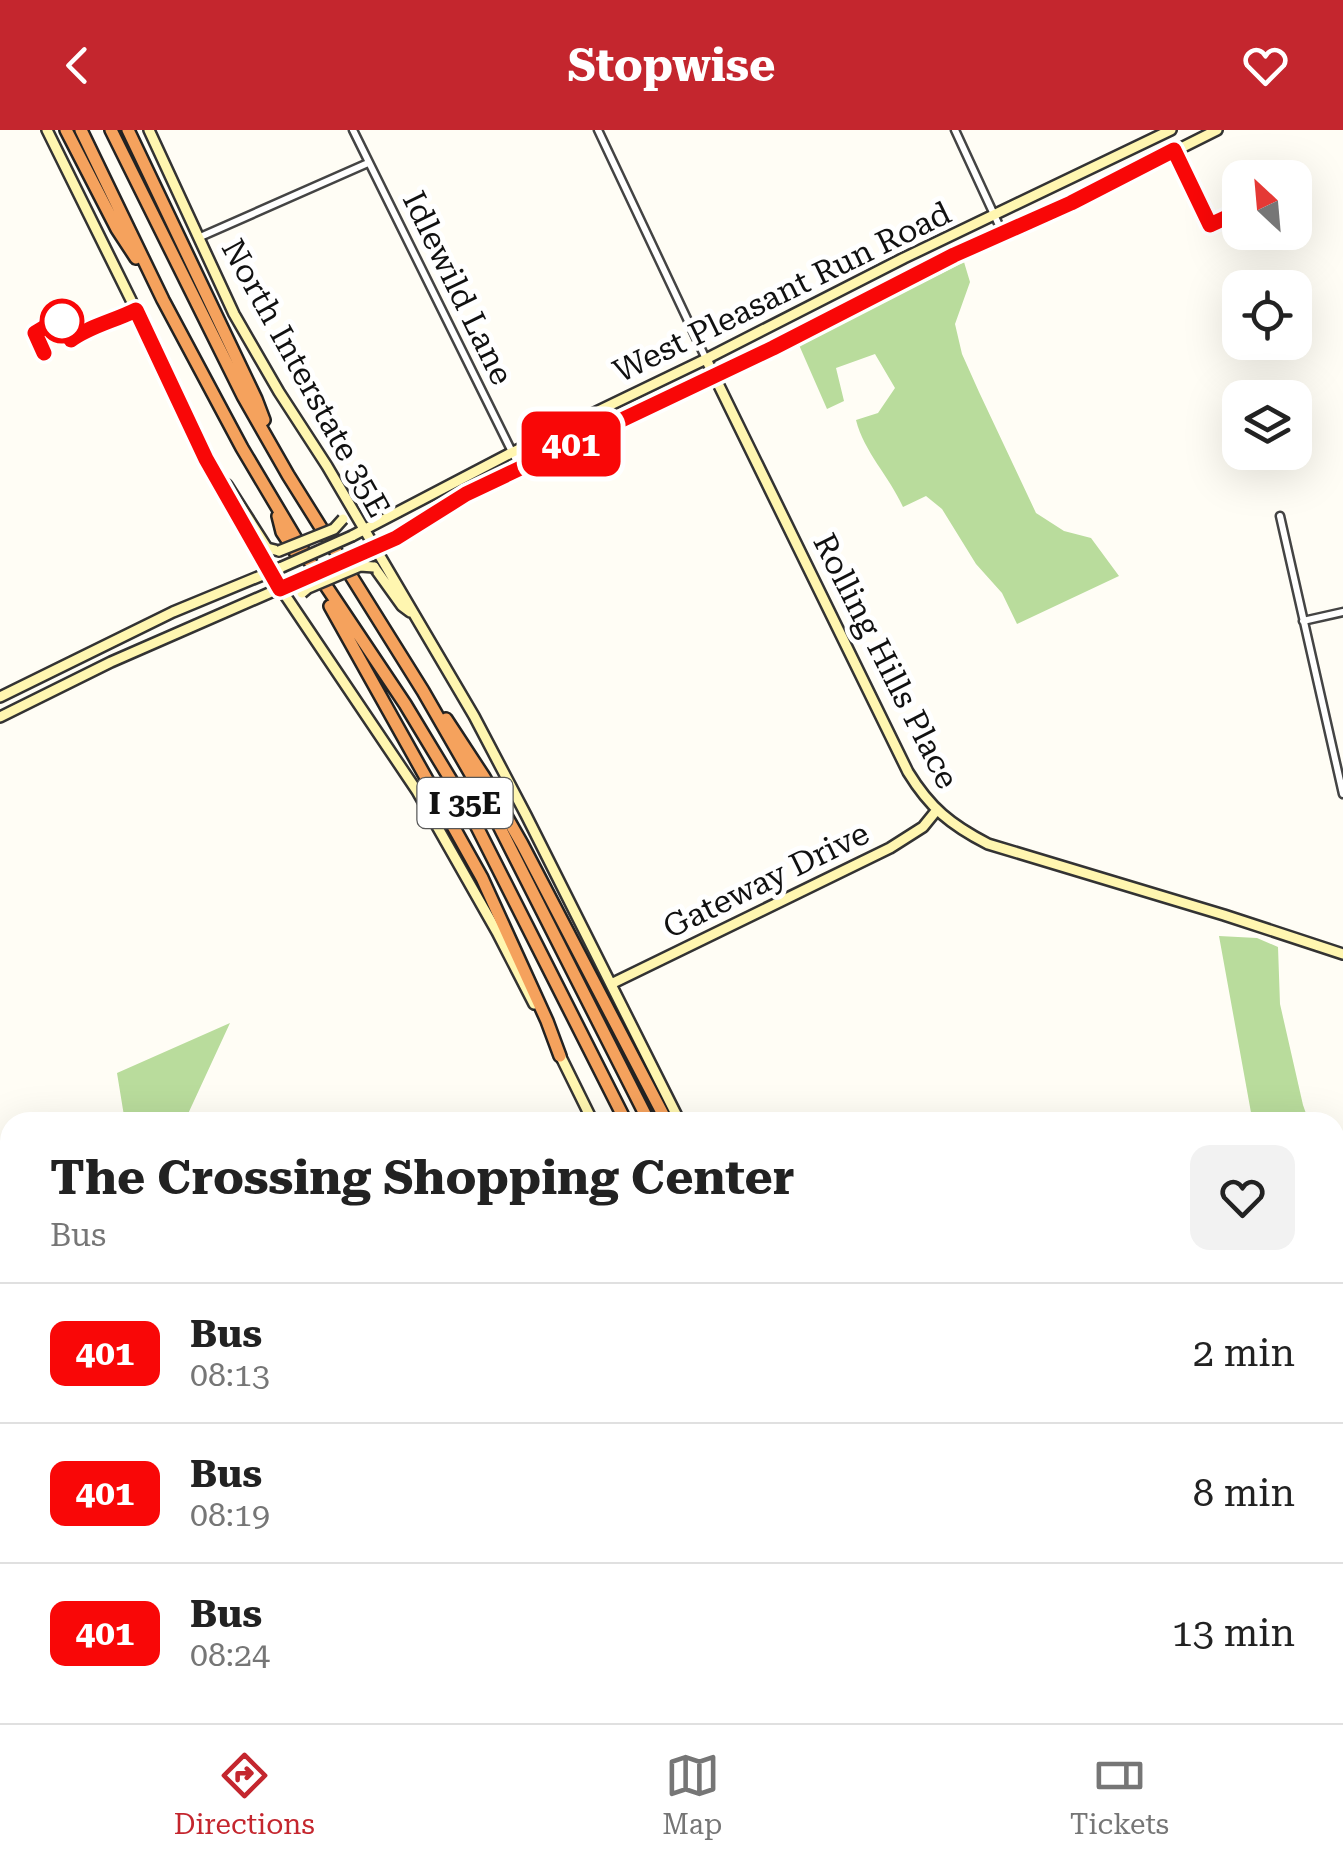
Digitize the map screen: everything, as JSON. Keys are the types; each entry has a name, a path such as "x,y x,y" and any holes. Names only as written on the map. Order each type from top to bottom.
{"highway":[{"path":"66,130 118,230 163,300"},
{"name":"I 35E","path":"81,130 225,417 308,560 466,805 621,1112"},
{"name":"I 35E","path":"111,130 237,384 424,691 488,804 644,1112"},
{"path":"128,130 256,399 278,457"},
{"path":"273,500 282,532 342,625 475,865 560,1056"},
{"path":"424,691 452,726 522,844 661,1112"}],"main road":[{"path":"47,130 214,475 280,589 417,790 497,932 588,1112"},
{"name":"North Interstate 35E","path":"148,130 242,328 334,479 363,531 369,550 417,617 474,716 675,1112"},
{"name":"West Pleasant Run Road","path":"0,717 98,669 369,550 421,524 466,494 1217,130"},
{"path":"1169,131 1174,150"},
{"name":"West Pleasant Run Road","path":"0,697 173,612 363,531 511,453 1169,131"},
{"name":"Rolling Hills Place","path":"706,359 908,772 936,811 988,844 1343,954"},
{"path":"214,475 226,485 268,548 279,552 334,529 344,519 334,479"},
{"path":"300,618 302,593 360,566 374,567 402,606 417,617"},
{"path":"90,653 98,669"},
{"path":"15,690 23,706"},
{"name":"Gateway Drive","path":"611,984 890,848 923,827 936,811"}],"street":[{"name":"Idlewild Lane","path":"352,130 520,468"},
{"path":"598,130 706,359"},
{"path":"955,130 1004,235"},
{"path":"198,238 368,163"},
{"path":"1280,516 1343,794"},
{"path":"1303,621 1343,612"}],"green space":[{"path":"964,262 970,282 955,324 962,354 1036,513 1064,531 1091,538 1119,576 1017,624 1002,593 976,564 942,509 926,496 903,507 865,443 856,420 878,413 895,388 875,354 836,368 844,401 827,409 799,345"},
{"path":"1219,936 1257,938 1278,947 1280,1004 1305,1112 1251,1112"},
{"path":"230,1023 189,1112 123,1112 117,1073"}],"bus line":[{"name":"401","path":"44,353 35,333 60,318 71,340 85,330 106,325 136,310 206,459 280,589 396,538 466,494 1174,150 1210,225 1222,219"}]}
